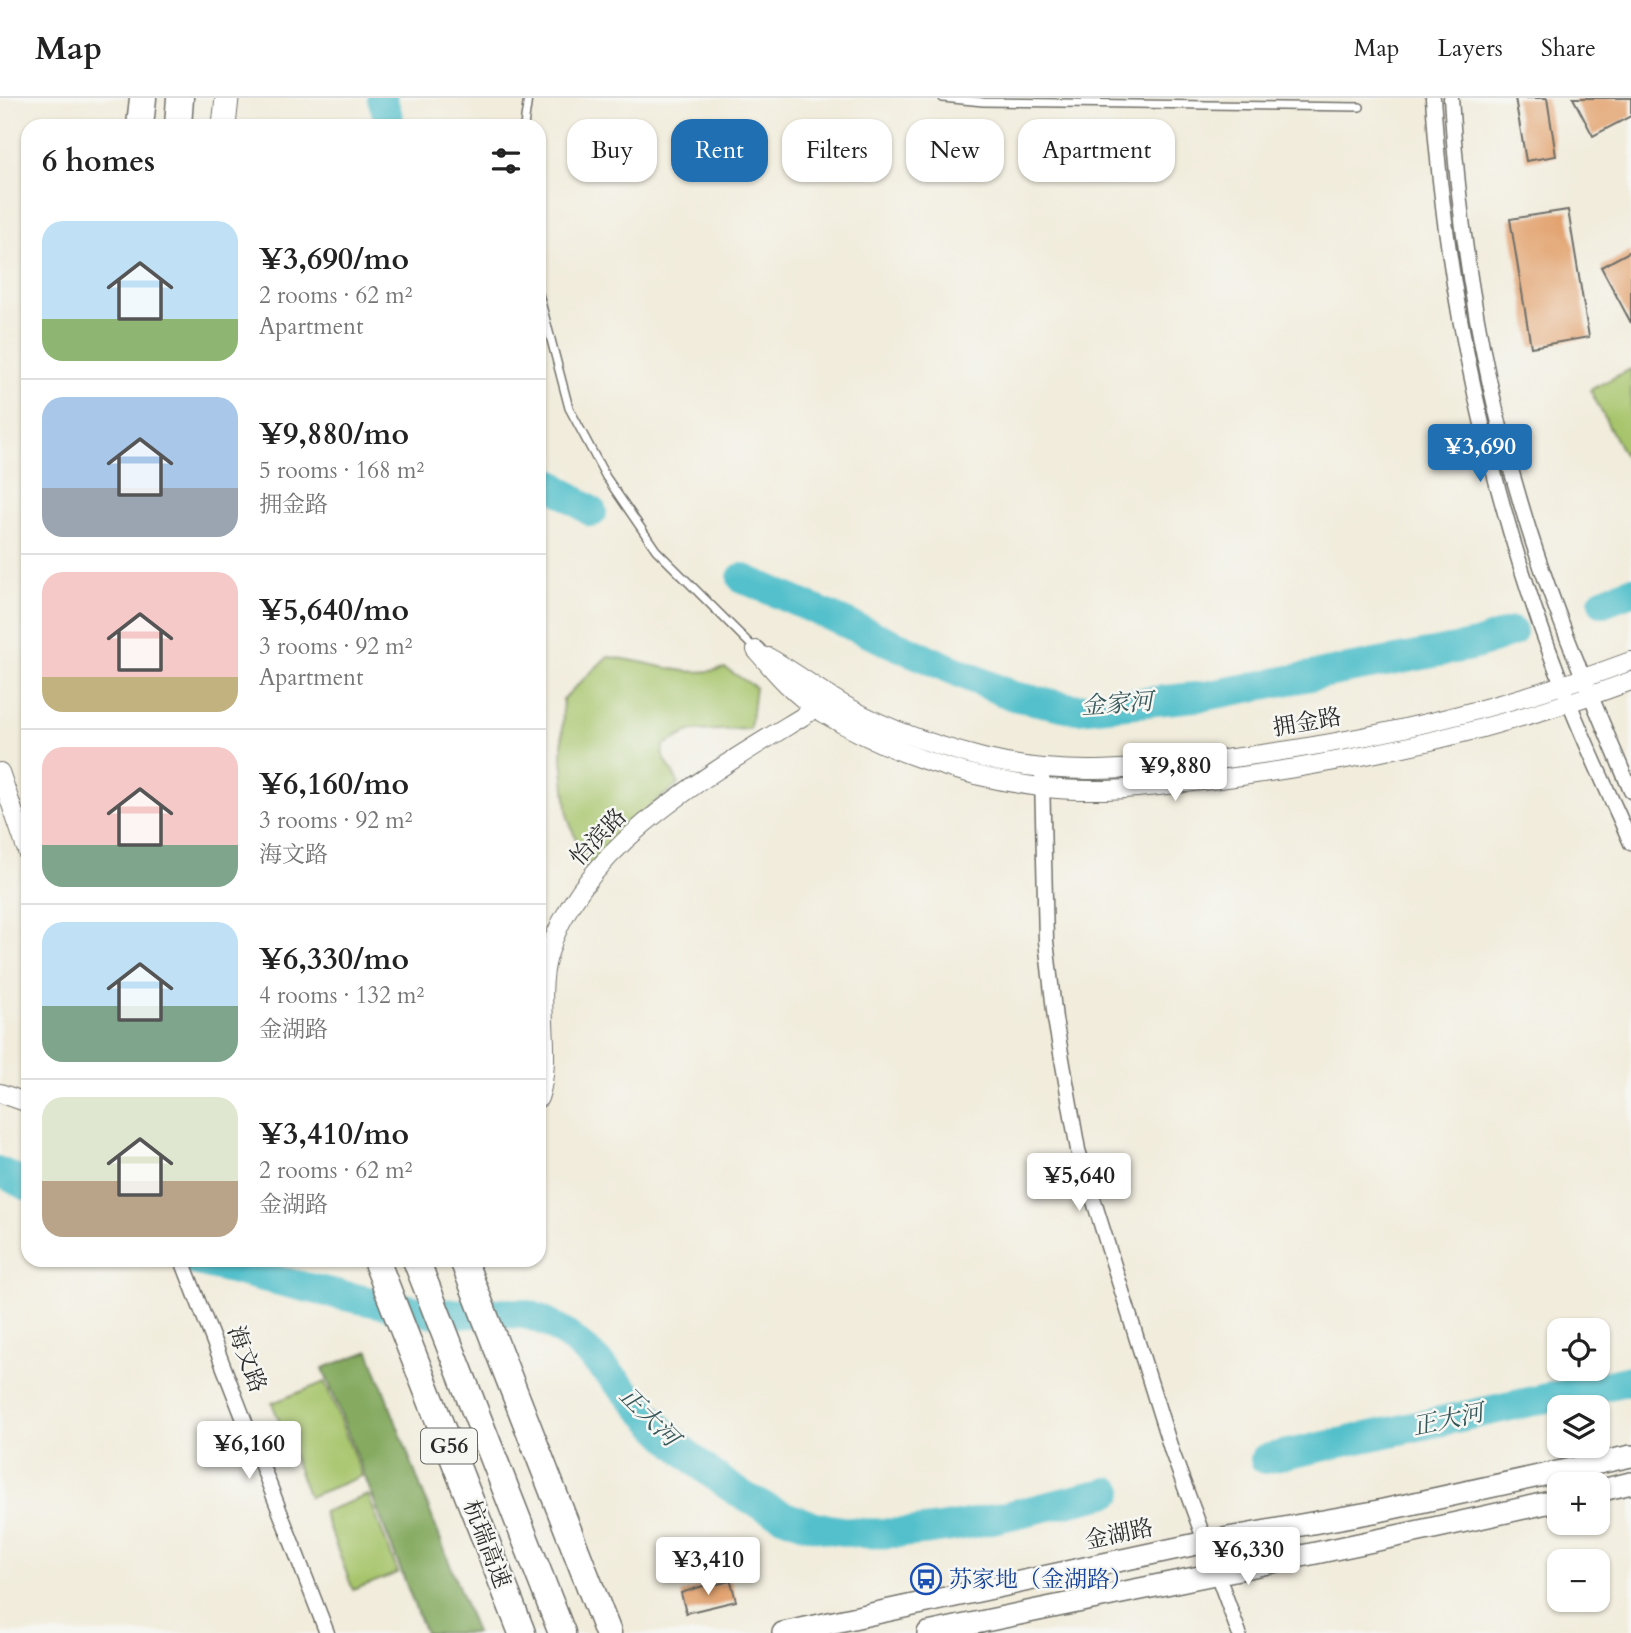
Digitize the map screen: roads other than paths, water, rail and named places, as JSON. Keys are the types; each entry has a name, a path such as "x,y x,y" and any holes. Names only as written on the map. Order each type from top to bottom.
{"highway":[{"path":"141,119 143,98"},
{"path":"178,119 180,98"},
{"name":"杭瑞高速","path":"379,1267 522,1633"},
{"name":"杭瑞高速","path":"419,1267 562,1633"},
{"path":"466,1267 608,1633"}],"main road":[{"path":"225,119 227,98"},
{"name":"金湖路","path":"783,1633 1206,1542 1374,1512 1631,1456"},
{"path":"1610,1488 1631,1483"},
{"path":"928,1633 1214,1572 1381,1541 1547,1503"}],"street":[{"path":"1433,98 1450,259 1478,404 1504,509 1562,686 1631,843"},
{"path":"1451,98 1467,256 1495,400 1520,504 1584,679 1631,791"},
{"path":"756,650 780,678 816,708 879,741 979,776 1042,787 1105,789 1293,769 1409,747 1570,704 1631,681"},
{"name":"拥金路","path":"756,650 832,698 932,741 983,758 1042,768 1104,771 1290,751 1405,728 1562,686 1631,661"},
{"name":"怡滨路","path":"546,966 555,932 577,894 646,822 687,790 832,698"},
{"path":"1042,768 1046,941 1055,1019 1078,1150 1172,1452 1206,1542 1214,1572 1239,1633"},
{"path":"0,772 21,834"},
{"path":"0,1093 21,1100"},
{"name":"海文路","path":"185,1267 327,1633"}],"lane":[{"path":"525,119 528,98"},
{"path":"943,98 983,102 1360,107"},
{"path":"546,321 569,408 606,477 656,550 756,650"}],"waterway":[{"name":"金家河","path":"382,98 389,119"},
{"name":"金家河","path":"546,481 592,512"},
{"name":"金家河","path":"742,578 1013,696 1077,709 1205,696 1476,645 1512,632"},
{"name":"金家河","path":"1603,602 1631,591"},
{"name":"正大河","path":"0,1172 21,1182"},
{"name":"正大河","path":"223,1267 425,1312 511,1313 535,1317 552,1325 585,1350 660,1428 715,1477 768,1509 820,1527 872,1534 925,1531 1109,1492"},
{"name":"正大河","path":"1265,1459 1631,1380"}],"place":[{"name":"苏家地（金湖路）","path":"926,1579"}]}
